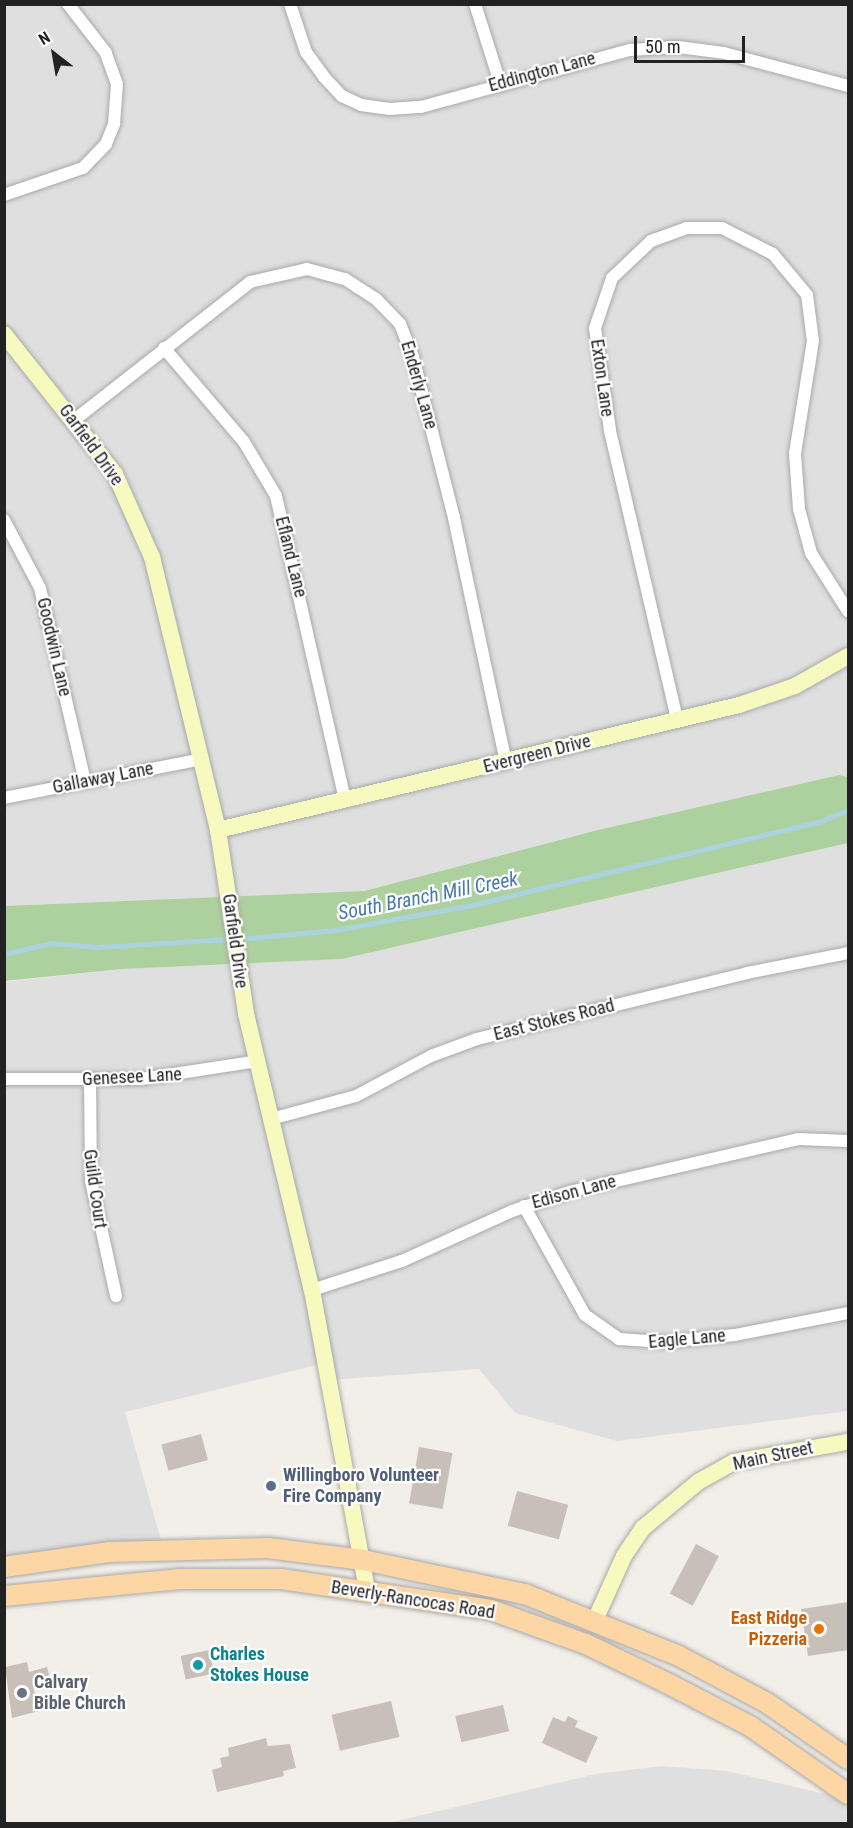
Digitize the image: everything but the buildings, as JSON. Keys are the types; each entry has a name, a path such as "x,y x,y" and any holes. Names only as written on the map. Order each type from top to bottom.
{"main road":[{"name":"Beverly-Rancocas Road","path":"4,1567 109,1552 268,1548 363,1560 525,1594 595,1620 677,1655 771,1707 849,1759"},
{"name":"Beverly-Rancocas Road","path":"4,1596 180,1579 281,1579 491,1610 586,1644 750,1726 849,1794"},
{"path":"750,1726 771,1707"}],"street":[{"path":"4,195 82,168 106,144 114,124 117,84 110,64 68,4"},
{"name":"Eddington Lane","path":"290,4 306,52 342,96 361,105 421,107 500,83 630,50 678,47 724,53 849,86"},
{"path":"475,4 500,83"},
{"name":"Exton Lane","path":"677,719 610,430 595,328 612,278 651,241 686,228 722,228 773,254 807,295 813,341 795,454 798,509 811,553 849,611"},
{"name":"Enderly Lane","path":"73,421 250,282 288,270 326,272 345,279 390,311 408,339 428,411 506,762"},
{"name":"Garfield Drive","path":"4,334 115,474 136,515 179,658 218,830 238,960 258,1061 312,1290 367,1590"},
{"name":"Efland Lane","path":"164,348 244,442 276,496 345,800"},
{"name":"Goodwin Lane","path":"4,520 40,588 85,782"},
{"name":"Evergreen Drive","path":"218,830 677,719 795,686 849,656"},
{"name":"Gallaway Lane","path":"4,798 202,759"},
{"name":"East Stokes Road","path":"271,1119 356,1096 431,1056 477,1039 747,973 849,953"},
{"name":"Genesee Lane","path":"4,1079 90,1080 183,1074 258,1061"},
{"name":"Guild Court","path":"90,1080 91,1180 116,1296"},
{"name":"Edison Lane","path":"312,1290 402,1261 524,1206 798,1139 849,1141"},
{"name":"Eagle Lane","path":"524,1206 585,1315 619,1339 664,1342 735,1335 849,1313"},
{"name":"Main Street","path":"595,1620 624,1556 643,1528 698,1482 734,1462 849,1442"}],"shaded area":[{"path":"4,5 848,5 848,777 839,775 598,830 364,891 5,906"},
{"path":"848,843 848,1411 617,1441 515,1413 479,1369 329,1380 325,1363 125,1412 164,1551 5,1567 4,982 122,969 342,959"},
{"path":"662,1766 727,1771 825,1794 848,1802 848,1824 384,1824 596,1774"}],"green space":[{"path":"839,775 848,777 848,843 342,959 122,969 5,981 4,906 364,891 598,830"}],"waterway":[{"name":"South Branch Mill Creek","path":"239,939 336,930 472,905 821,821 848,810"},
{"name":"South Branch Mill Creek","path":"4,954 52,943 96,947 231,939"}],"place":[{"name":"Willingboro Volunteer Fire Company","path":"271,1486"},
{"name":"East Ridge Pizzeria","path":"819,1629"},
{"name":"Charles Stokes House","path":"198,1665"},
{"name":"Calvary Bible Church","path":"22,1693"}]}
